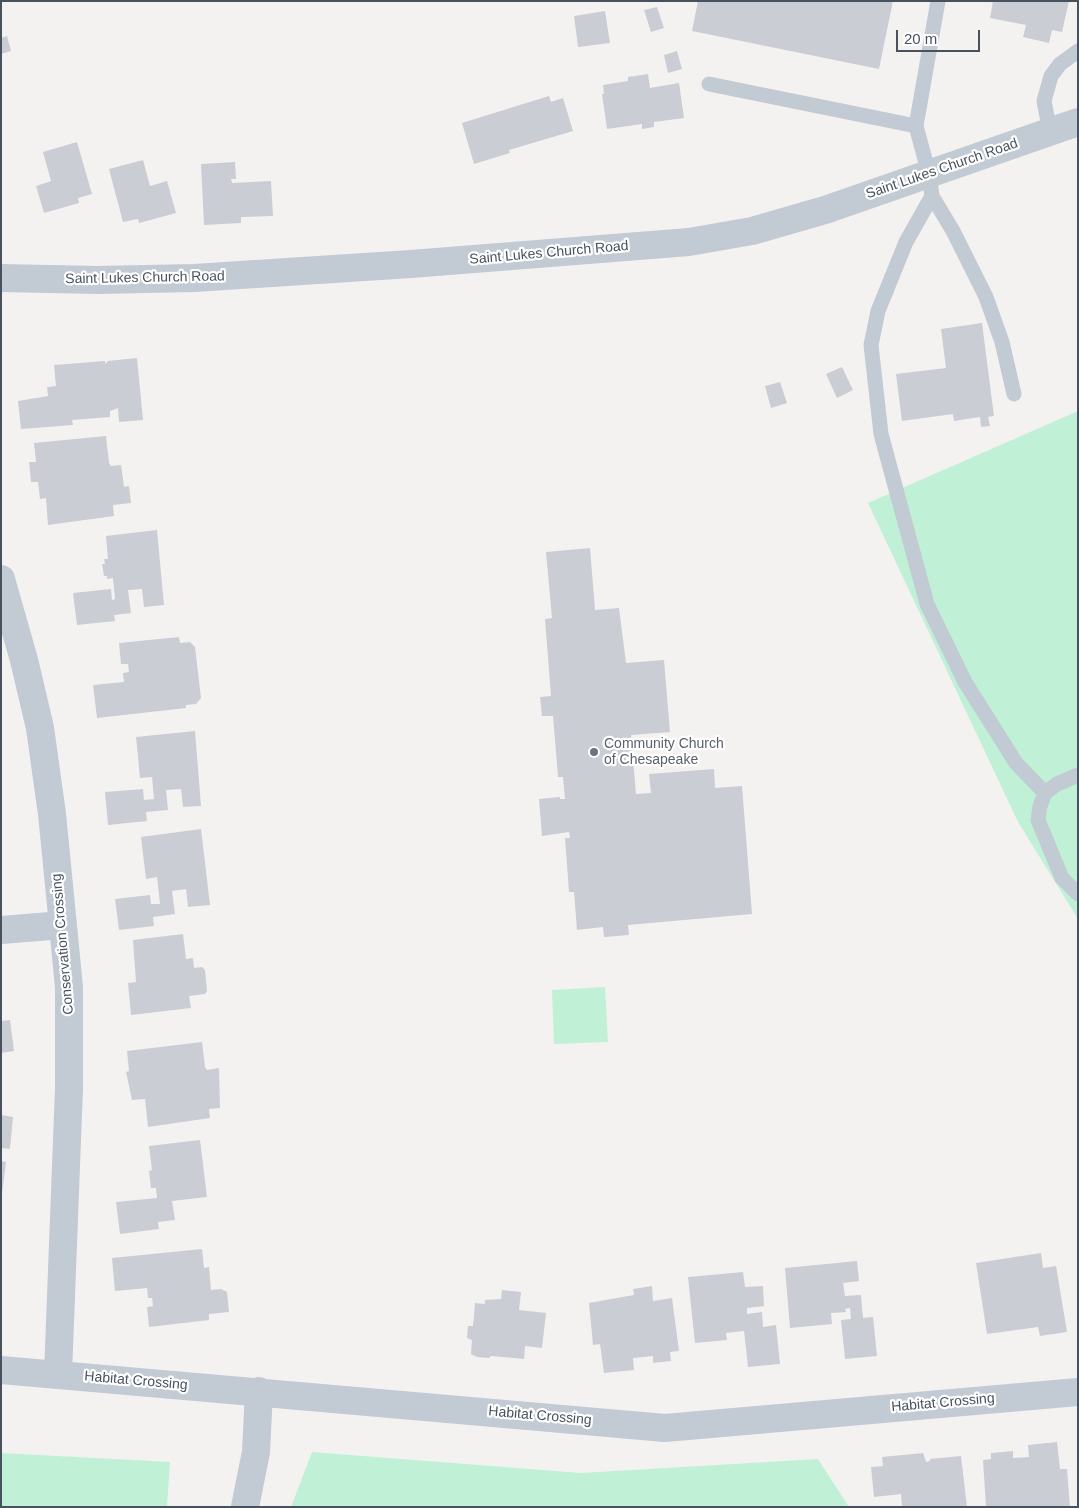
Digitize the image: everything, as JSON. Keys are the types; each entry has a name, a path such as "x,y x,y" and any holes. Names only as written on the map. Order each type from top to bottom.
{"street":[{"name":"Saint Lukes Church Road","path":"1,278 98,280 194,278 402,265 689,242 752,231 825,210 930,185 1050,132 1078,122"},
{"name":"Conservation Crossing","path":"1,579 24,660 40,728 52,814 69,987 70,1088 58,1374"},
{"path":"1,930 63,925"},
{"name":"Habitat Crossing","path":"1,1370 260,1391 665,1428 1078,1392"},
{"path":"245,1507 256,1452 260,1391"}],"lane":[{"path":"938,1 916,126 930,185 986,297 1002,342 1014,394"},
{"path":"1050,132 1044,101 1051,76 1060,64 1078,51"},
{"path":"709,84 916,126"},
{"path":"930,185 878,311 872,337 871,345 880,434 927,604 965,682 1016,763 1045,793"},
{"path":"1078,774 1057,784 1045,793 1040,806 1038,820 1062,878 1078,894"}],"green space":[{"path":"1078,411 1078,919 1018,822 868,503"},
{"path":"605,987 608,1042 554,1044 552,990"},
{"path":"312,1452 581,1473 818,1459 849,1507 291,1507"},
{"path":"1,1453 170,1462 167,1507 1,1507"}],"building":[{"path":"698,1 893,1 879,69 692,31"},
{"path":"993,1 1069,1 1062,32 1052,30 1049,43 1023,37 1026,25 990,18"},
{"path":"657,7 664,28 651,32 644,10"},
{"path":"605,11 610,43 578,47 574,16"},
{"path":"7,36 11,51 1,54 1,38"},
{"path":"677,51 682,69 668,73 664,55"},
{"path":"648,74 650,88 679,83 684,118 654,122 654,127 642,129 642,124 607,129 602,94 604,94 603,85 628,81 628,77"},
{"path":"549,96 551,102 563,98 573,131 509,150 510,153 474,164 462,123"},
{"path":"77,142 92,194 78,198 79,203 44,213 36,186 51,181 43,152"},
{"path":"143,160 150,186 167,181 176,213 139,223 138,219 123,222 109,169"},
{"path":"235,162 236,179 231,179 232,183 271,181 273,216 241,217 241,223 204,225 201,164"},
{"path":"982,323 994,416 988,417 990,426 981,427 980,417 954,421 953,414 902,421 896,374 946,368 941,329"},
{"path":"137,358 143,420 119,422 118,408 110,411 110,417 72,420 73,425 21,429 18,401 48,396 47,387 56,386 54,365 105,361 105,364 108,361"},
{"path":"842,367 853,390 837,398 826,374"},
{"path":"780,382 787,403 771,408 765,386"},
{"path":"106,436 109,463 111,466 121,465 124,487 129,486 131,503 113,505 114,516 48,525 46,498 40,499 38,482 31,482 29,462 36,462 34,443"},
{"path":"157,530 164,605 144,607 142,589 128,590 131,613 114,615 115,621 77,625 73,593 111,589 112,600 115,599 113,578 107,579 107,576 104,576 102,564 105,564 104,559 108,559 106,536"},
{"name":"Community Church of Chesapeake","path":"590,548 595,610 619,608 626,663 664,660 670,732 631,735 636,794 651,793 649,774 714,769 715,788 742,786 752,914 628,925 629,935 604,937 603,927 577,930 574,892 569,892 565,838 570,838 569,832 542,836 539,799 560,797 560,799 565,799 563,777 558,777 553,716 542,716 540,697 551,696 545,619 552,618 546,552"},
{"path":"179,637 180,643 190,642 195,647 201,698 196,704 186,705 186,708 97,718 93,685 124,682 123,673 129,672 128,664 121,664 119,643"},
{"path":"195,731 201,806 183,807 181,789 166,790 168,810 146,812 147,821 108,825 105,792 143,789 144,800 154,799 152,777 140,778 136,737"},
{"path":"201,829 210,905 188,907 186,889 172,891 175,914 153,917 154,926 119,930 115,899 150,895 151,904 160,904 157,877 146,879 141,837"},
{"path":"183,934 186,959 193,958 194,968 202,967 205,970 207,991 205,994 189,996 191,1008 131,1015 128,983 136,982 133,940"},
{"path":"10,1020 14,1051 1,1053 1,1021"},
{"path":"202,1042 205,1067 207,1070 219,1068 220,1108 209,1109 210,1118 148,1127 145,1099 132,1100 126,1072 129,1071 127,1051"},
{"path":"1,1115 13,1117 10,1149 1,1148"},
{"path":"200,1140 207,1197 172,1201 175,1220 158,1222 159,1229 120,1234 116,1202 157,1198 156,1188 151,1188 149,1171 152,1170 149,1146"},
{"path":"1,1161 6,1162 2,1194 1,1194"},
{"path":"202,1249 204,1268 209,1267 211,1290 221,1289 227,1292 229,1312 209,1314 209,1320 149,1327 147,1307 153,1306 152,1298 148,1298 147,1288 115,1291 112,1258"},
{"path":"1041,1253 1043,1268 1056,1266 1067,1332 1040,1336 1038,1327 987,1334 976,1263"},
{"path":"857,1261 859,1281 843,1283 845,1296 861,1295 863,1318 873,1317 877,1356 845,1359 841,1320 851,1319 850,1308 845,1309 846,1312 831,1313 832,1324 790,1328 785,1268"},
{"path":"743,1272 745,1287 763,1286 764,1306 747,1308 747,1314 762,1312 763,1327 776,1325 780,1364 748,1367 744,1331 726,1333 727,1340 695,1343 688,1277"},
{"path":"652,1286 653,1301 672,1298 679,1351 670,1352 671,1361 653,1363 653,1356 633,1358 634,1370 604,1373 600,1344 593,1345 589,1303 634,1295 633,1289"},
{"path":"502,1290 521,1292 519,1310 546,1313 542,1348 525,1346 524,1359 491,1356 489,1358 477,1357 471,1354 472,1340 467,1338 468,1326 473,1326 475,1303 485,1304 485,1300 501,1299"},
{"path":"1057,1442 1060,1469 1067,1469 1070,1507 986,1507 983,1460 991,1459 991,1453 1013,1451 1013,1458 1029,1457 1028,1445"},
{"path":"923,1453 926,1462 930,1461 930,1459 961,1456 967,1507 902,1507 901,1494 874,1497 871,1467 883,1466 882,1457"}],"place":[{"name":"Community Church of Chesapeake","path":"594,752"}]}
